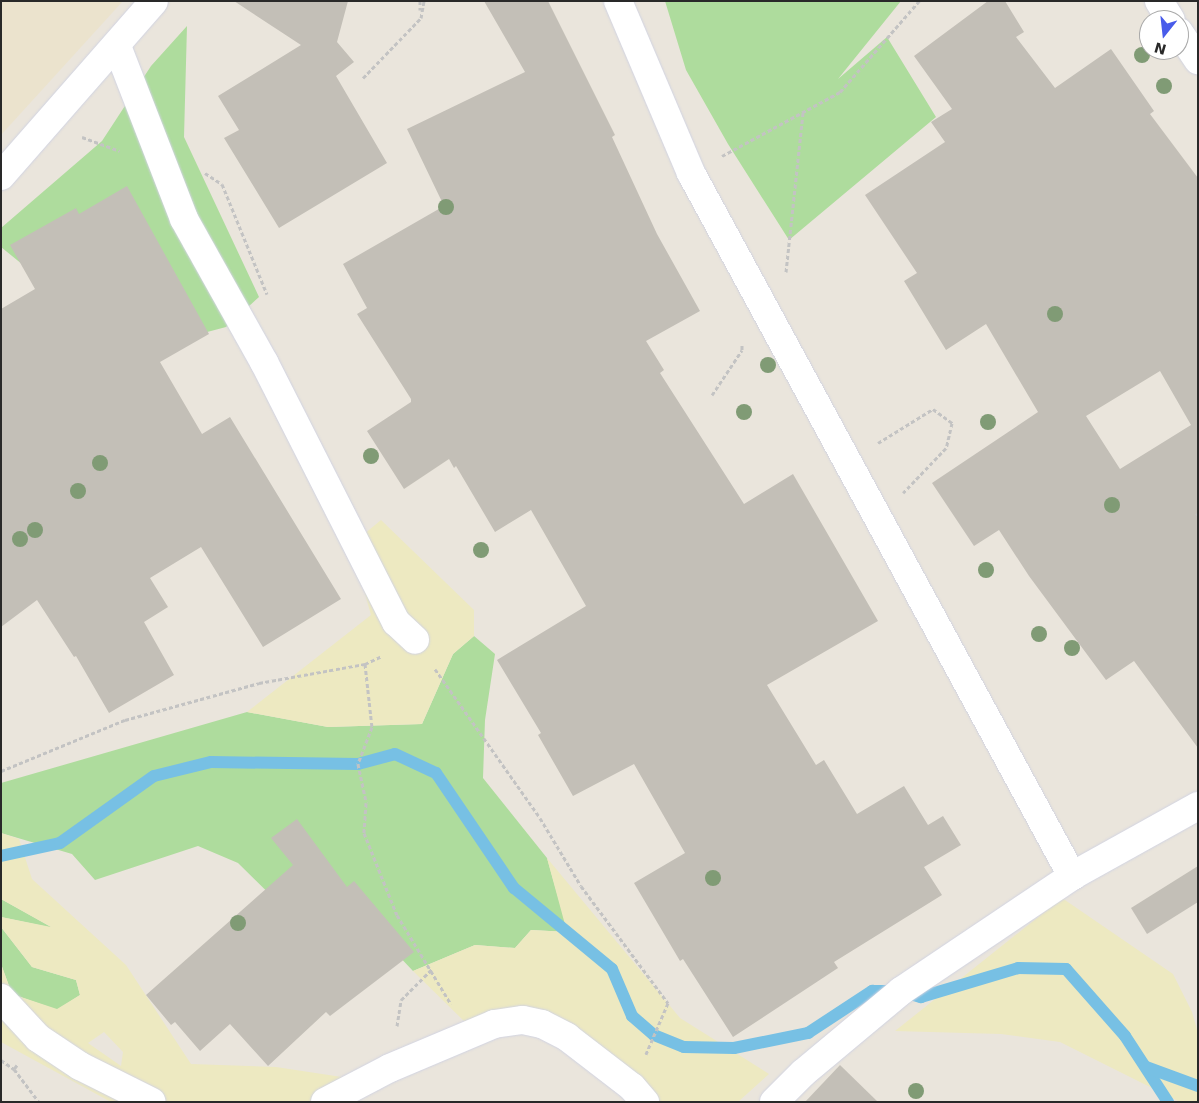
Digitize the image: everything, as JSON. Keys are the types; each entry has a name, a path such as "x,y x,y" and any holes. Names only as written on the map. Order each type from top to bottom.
{"street":[{"path":"1,176 117,46 154,1"},
{"path":"618,1 691,173 880,516 1072,876"},
{"path":"117,46 184,219 299,427 396,622 415,640"},
{"path":"1189,47 1198,60"},
{"path":"774,1102 803,1073 901,991 1072,876 1198,806"},
{"path":"1,998 38,1038 80,1066 152,1102"},
{"path":"325,1102 416,1057 494,1024 523,1020 542,1024 567,1037 639,1094"}],"path":[{"path":"363,78 421,18 422,1"},
{"path":"691,173 840,92 919,1"},
{"path":"786,275 803,112"},
{"path":"77,135 129,155"},
{"path":"848,460 933,409 952,423 946,448 880,516"},
{"path":"1,771 125,720 268,681 365,664 415,640 540,818 581,886 668,1003 639,1094"},
{"path":"365,664 372,727 358,764 366,804 364,833 397,915 432,969 469,1035"},
{"path":"416,1057 396,1033 401,1000 432,969"},
{"path":"1,1060 14,1069"}],"shaded area":[{"path":"1,1 123,1 1,135"}],"green space":[{"path":"665,1 901,1 838,79 887,37 936,117 789,240 728,144 686,70"},
{"path":"187,26 184,137 259,297 226,327 162,344 44,282 1,247 1,228 102,141 151,66"},
{"path":"474,636 495,654 485,720 483,778 547,858 568,932 531,930 515,948 475,945 413,971 343,897 301,925 238,863 198,846 95,880 72,854 1,833 1,783 247,712 328,727 422,724 453,654"},
{"path":"1,899 53,928 1,917"},
{"path":"1,927 32,967 76,980 80,995 57,1010 12,994 1,964"}],"sand":[{"path":"381,520 474,610 474,636 453,654 422,724 328,727 247,712 371,615 351,545"},
{"path":"1,833 19,839 32,879 126,965 191,1064 276,1067 355,1079 322,1102 111,1102 1,1042 1,964 12,994 57,1009 80,995 76,980 32,967 1,927 1,917 51,927 1,899","holes":["104,1032 123,1052 121,1066 88,1043"]},
{"path":"547,858 680,1018 769,1074 738,1102 630,1102 578,1046 504,1013 469,1026 413,971 475,945 515,948 531,930 567,932"},
{"path":"1062,898 1173,974 1192,1012 1198,1033 1198,1102 1180,1102 1060,1042 1001,1034 895,1031"}],"building":[{"path":"234,1 348,1 337,42 354,62 336,76 387,163 279,228 224,138 239,130 218,96 301,45"},
{"path":"484,1 548,1 615,135 612,137 657,234 700,311 646,341 664,370 660,373 744,504 793,474 878,621 767,685 816,765 824,760 857,814 904,786 928,825 943,816 961,845 924,867 942,895 834,962 838,968 733,1037 683,959 680,961 634,883 685,853 634,764 573,796 538,735 541,733 497,660 586,606 531,510 495,532 456,466 454,468 449,459 404,489 367,431 411,402 411,399 357,314 367,308 343,264 444,206 407,129 525,72"},
{"path":"988,1 1005,1 1024,32 1016,37 1055,88 1111,49 1154,111 1150,114 1198,178 1198,748 1134,661 1106,680 1029,576 999,530 974,546 932,483 1038,412 986,324 946,350 904,281 917,273 865,195 945,142 931,122 952,109 914,56","holes":["1160,371 1191,425 1120,469 1086,416"]},
{"path":"127,186 209,334 160,362 202,434 230,417 341,599 263,647 201,547 150,578 168,607 144,622 174,675 109,713 76,656 74,657 37,600 1,627 1,309 35,289 10,245 76,208 79,214"},
{"path":"297,819 347,887 354,881 414,952 330,1016 326,1012 268,1066 230,1024 200,1051 175,1022 171,1025 146,995 293,865 271,838"},
{"path":"1198,866 1198,902 1147,934 1131,908"},
{"path":"840,1065 878,1102 805,1102"}],"waterway":[{"path":"1,856 60,843 154,776 211,762 358,764 395,754 436,773 514,888 612,969 632,1016 654,1035 684,1047 734,1048 808,1033 872,991 901,991 921,997 1018,968 1066,969 1125,1036 1168,1102"},
{"path":"1146,1067 1198,1086"}]}
